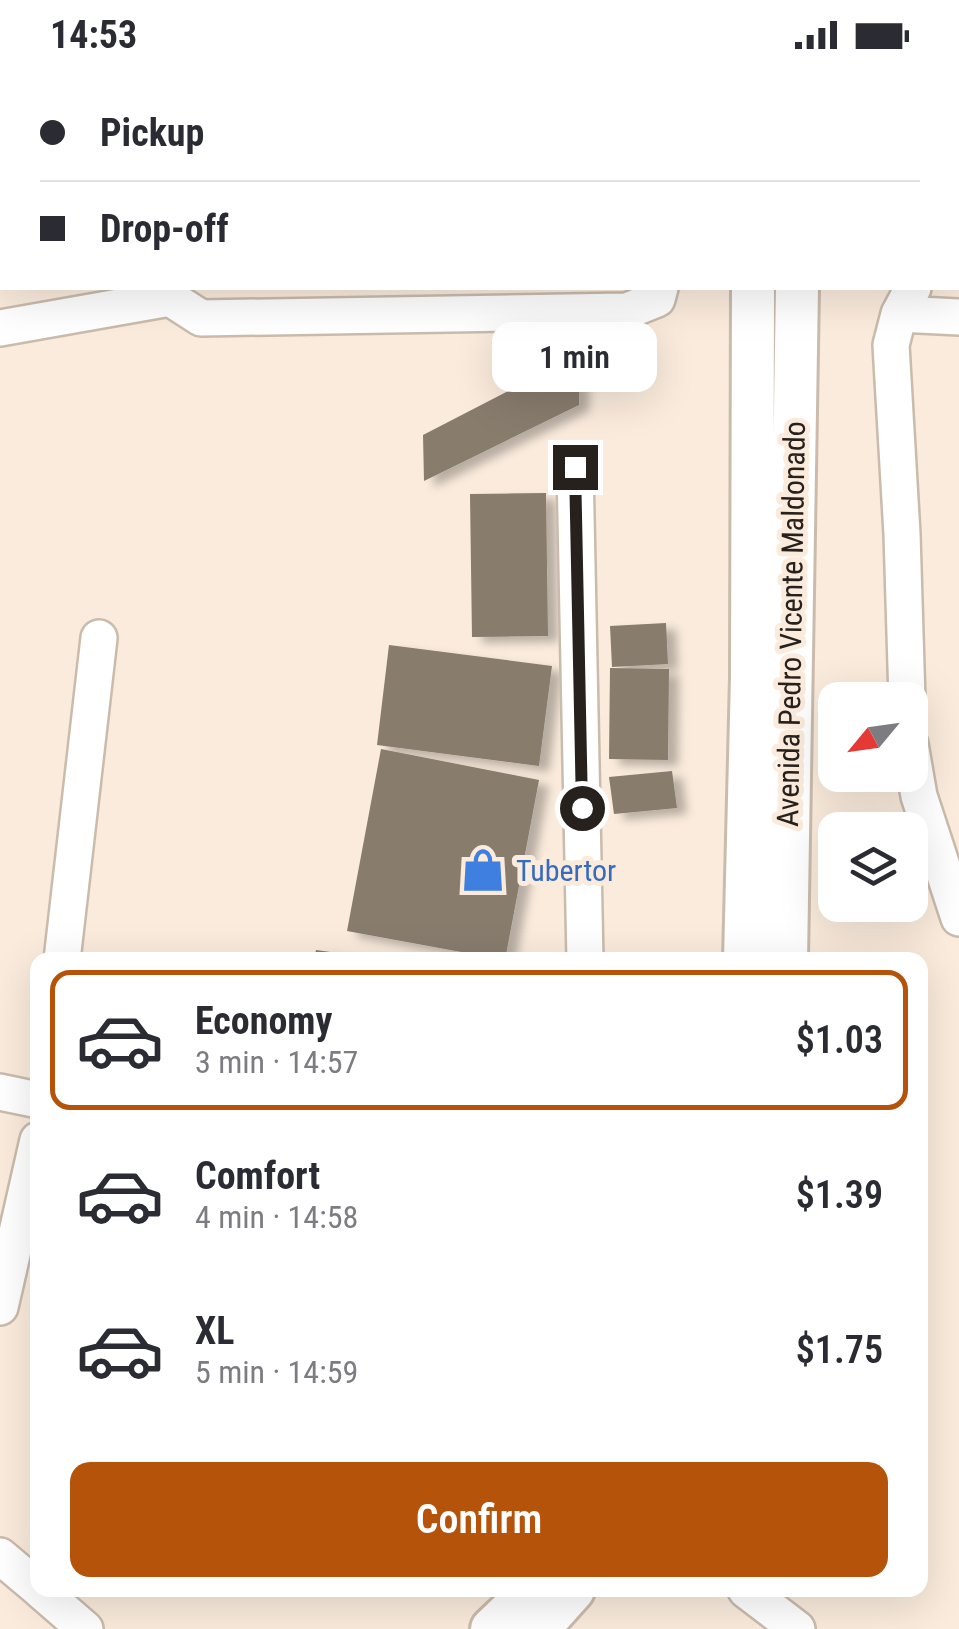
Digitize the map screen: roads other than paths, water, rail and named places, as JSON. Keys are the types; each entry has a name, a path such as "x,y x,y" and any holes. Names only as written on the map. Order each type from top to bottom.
{"main road":[{"name":"Avenida Pedro Vicente Maldonado","path":"745,952 752,677 752,290"},
{"name":"Avenida Pedro Vicente Maldonado","path":"786,952 796,290"},
{"path":"492,1629 526,1597"},
{"path":"538,1629 566,1597"}],"street":[{"path":"0,328 170,292 201,318 628,310 657,299 659,290"},
{"path":"906,682 891,346 906,301 959,316"},
{"path":"575,467 585,952"},
{"path":"63,952 99,638"},
{"path":"918,792 959,918"},
{"path":"0,1092 30,1098"},
{"path":"0,1307 30,1175"},
{"path":"0,1556 30,1581"},
{"path":"48,1597 86,1629"},
{"path":"755,1597 797,1629"}],"place":[{"name":"Tubertor","path":"483,870"}]}
